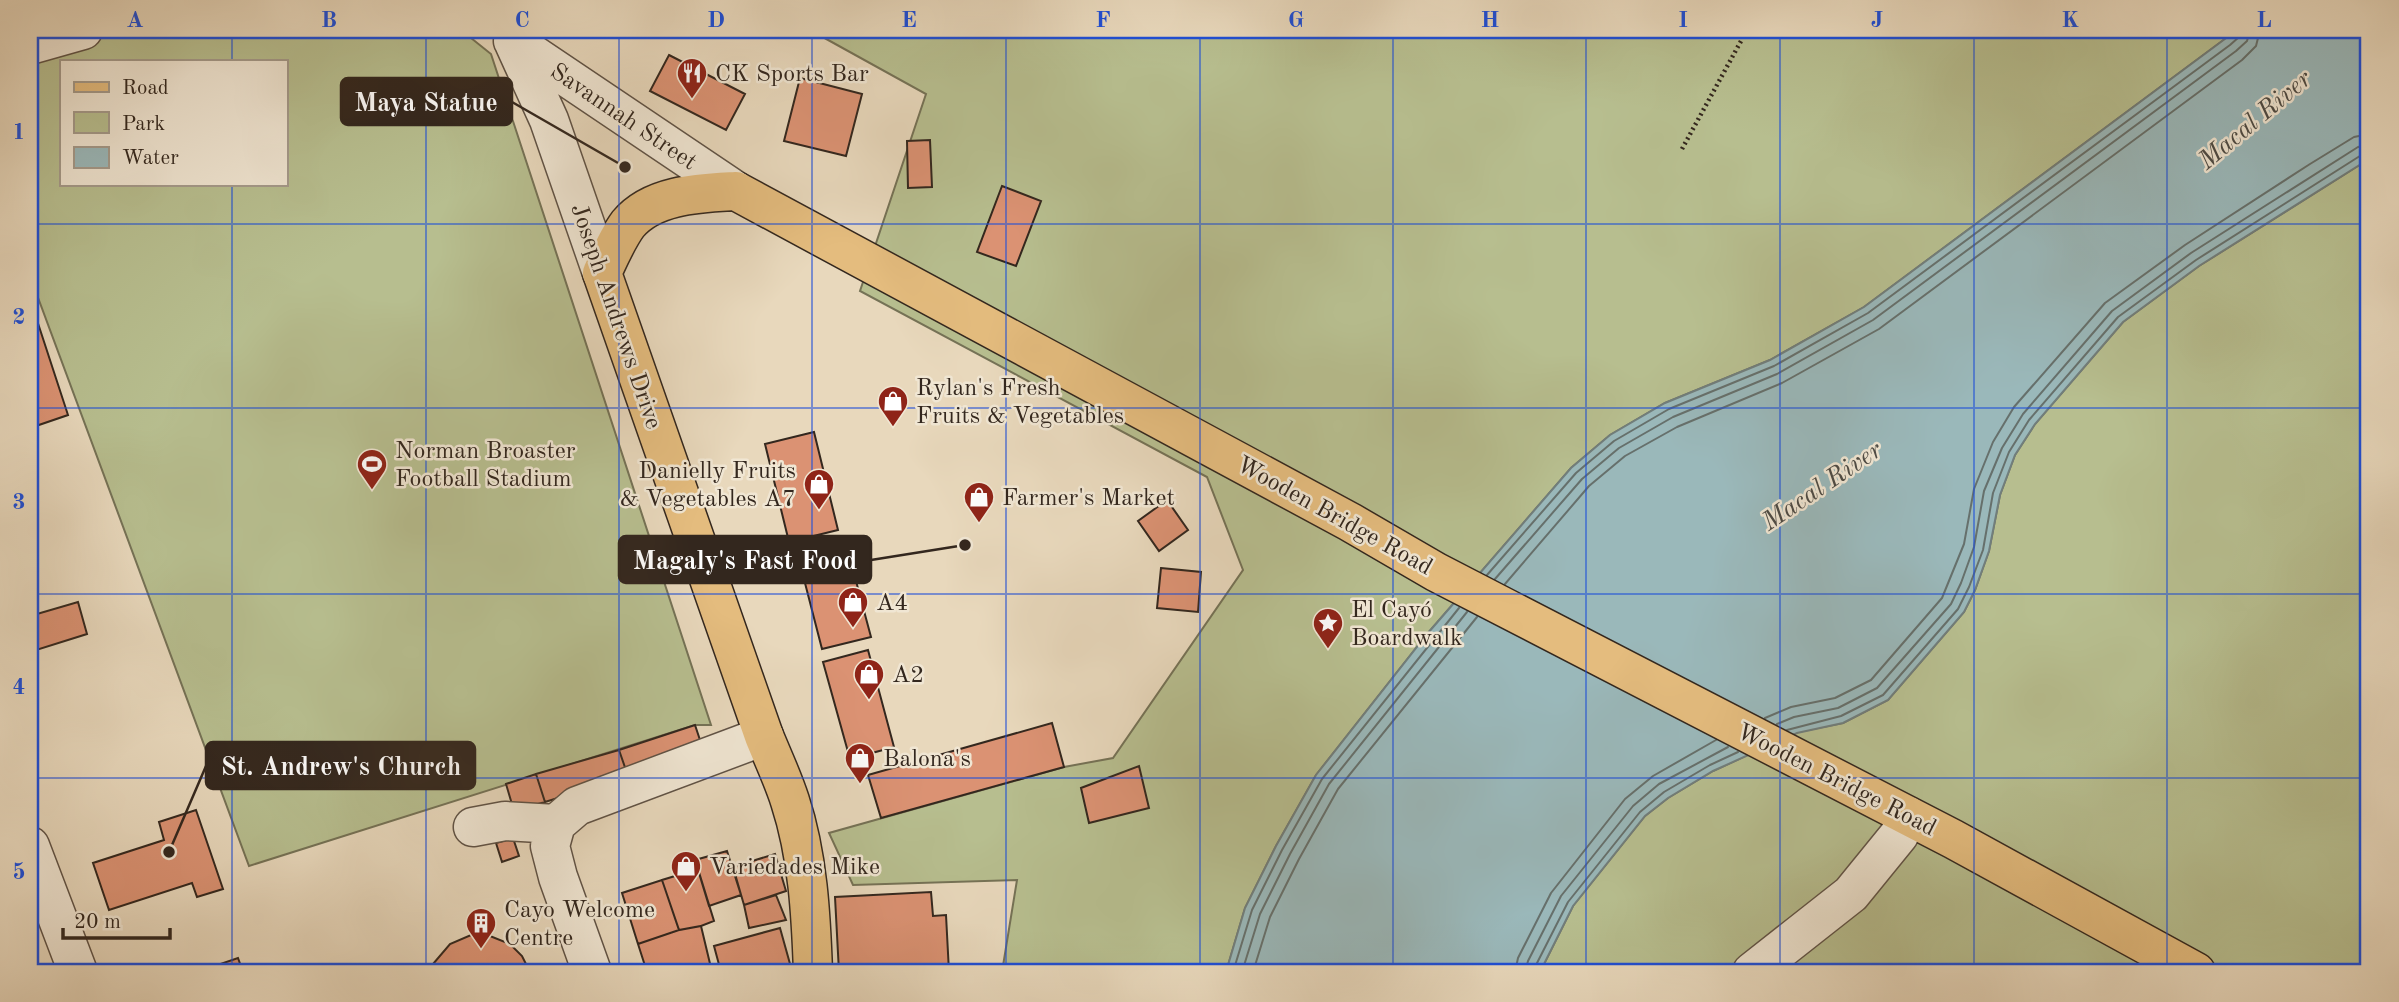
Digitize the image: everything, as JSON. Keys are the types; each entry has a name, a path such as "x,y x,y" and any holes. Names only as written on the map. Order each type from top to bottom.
{"main road":[{"path":"603,273 617,240 631,221 653,205 705,192 736,191"},
{"name":"Wooden Bridge Road","path":"736,191 1350,522 1436,572 1908,816 2196,972"},
{"name":"Joseph Andrews Drive","path":"603,273 764,736 790,802 802,846 813,972"}],"street":[{"path":"30,45 83,30"},
{"name":"Savannah Street","path":"507,35 736,191"},
{"name":"Joseph Andrews Drive","path":"507,35 549,120 603,273"},
{"path":"592,972 558,877 550,846 556,824 577,806 764,736"},
{"path":"1752,972 1851,894 1899,835 1908,816"},
{"path":"473,827 505,821 556,824"},
{"path":"31,853 78,972"}],"path":[{"path":"1682,149 1747,30"}],"green space":[{"name":"Norman Broaster Football Stadium","path":"30,30 461,30 491,54 711,725 695,725 249,866 30,276"},
{"path":"810,30 2237,30 1864,307 1770,360 1665,403 1610,435 1571,468 1428,633 1316,775 1245,908 1226,972 1002,972 1017,880 853,885 829,833 1064,767 1113,758 1243,570 1207,477 860,291 926,94"},
{"path":"2369,159 2369,959 2363,972 1540,972 1573,906 1645,816 1668,798 1713,771 1798,732 1843,723 1888,700 1964,612 1989,551 2000,495 2015,455 2035,424 2123,322 2199,266"}],"water":[{"name":"Macal River","path":"2237,30 2369,30 2369,159 2199,266 2123,322 2035,424 2015,455 2000,495 1989,551 1964,612 1888,700 1843,723 1797,733 1713,771 1668,798 1645,816 1573,906 1540,972 1226,972 1245,908 1316,775 1428,633 1571,468 1610,435 1665,403 1770,360 1864,307"}],"building":[{"path":"669,55 745,94 726,130 650,91"},
{"path":"800,78 862,94 846,156 784,141"},
{"path":"930,140 932,187 908,188 907,141"},
{"path":"1002,186 1041,201 1016,266 977,252"},
{"path":"32,305 68,415 30,428 30,306"},
{"path":"814,432 838,530 789,542 765,444"},
{"path":"1167,500 1188,530 1159,551 1138,521"},
{"path":"845,540 871,637 822,649 797,552"},
{"path":"1161,568 1201,572 1198,612 1157,608"},
{"path":"78,602 87,634 30,652 30,616"},
{"path":"868,650 894,747 850,759 823,662"},
{"path":"1052,723 1064,767 881,818 868,775"},
{"path":"695,725 704,752 628,776 619,750"},
{"path":"619,750 628,776 545,802 536,774"},
{"path":"1139,766 1149,808 1089,823 1081,788"},
{"path":"536,774 545,802 514,811 506,784"},
{"path":"196,810 223,889 197,897 192,883 109,910 93,863 164,840 159,822"},
{"path":"513,838 519,856 502,862 496,843"},
{"path":"727,851 741,895 709,906 695,860"},
{"path":"775,854 786,891 744,905 733,867"},
{"name":"Variedades Mike","path":"698,869 714,921 679,930 662,880"},
{"path":"662,880 679,930 638,944 622,893"},
{"path":"931,892 933,916 946,915 949,972 839,972 835,897"},
{"path":"776,895 786,920 749,928 744,905"},
{"path":"701,926 712,972 647,972 638,944 679,930"},
{"path":"780,928 792,971 721,972 714,946"},
{"name":"Cayo Welcome Centre","path":"471,935 490,936 510,944 522,956 530,972 431,972 433,964 450,944"},
{"path":"238,958 243,972 197,972"}],"place":[{"name":"CK Sports Bar","path":"692,100"},
{"name":"Maya Statue","path":"625,167"},
{"name":"Rylan's Fresh Fruits & Vegetables","path":"893,428"},
{"name":"Norman Broaster Football Stadium","path":"372,491"},
{"name":"Danielly Fruits & Vegetables A7","path":"819,511"},
{"name":"Farmer's Market","path":"979,524"},
{"name":"Magaly's Fast Food","path":"965,545"},
{"name":"A4","path":"853,629"},
{"name":"El Cayó Boardwalk","path":"1328,650"},
{"name":"A2","path":"869,701"},
{"name":"Balona's","path":"860,785"},
{"name":"St. Andrew's Church","path":"169,852"},
{"name":"Variedades Mike","path":"686,893"},
{"name":"Cayo Welcome Centre","path":"481,950"}]}
